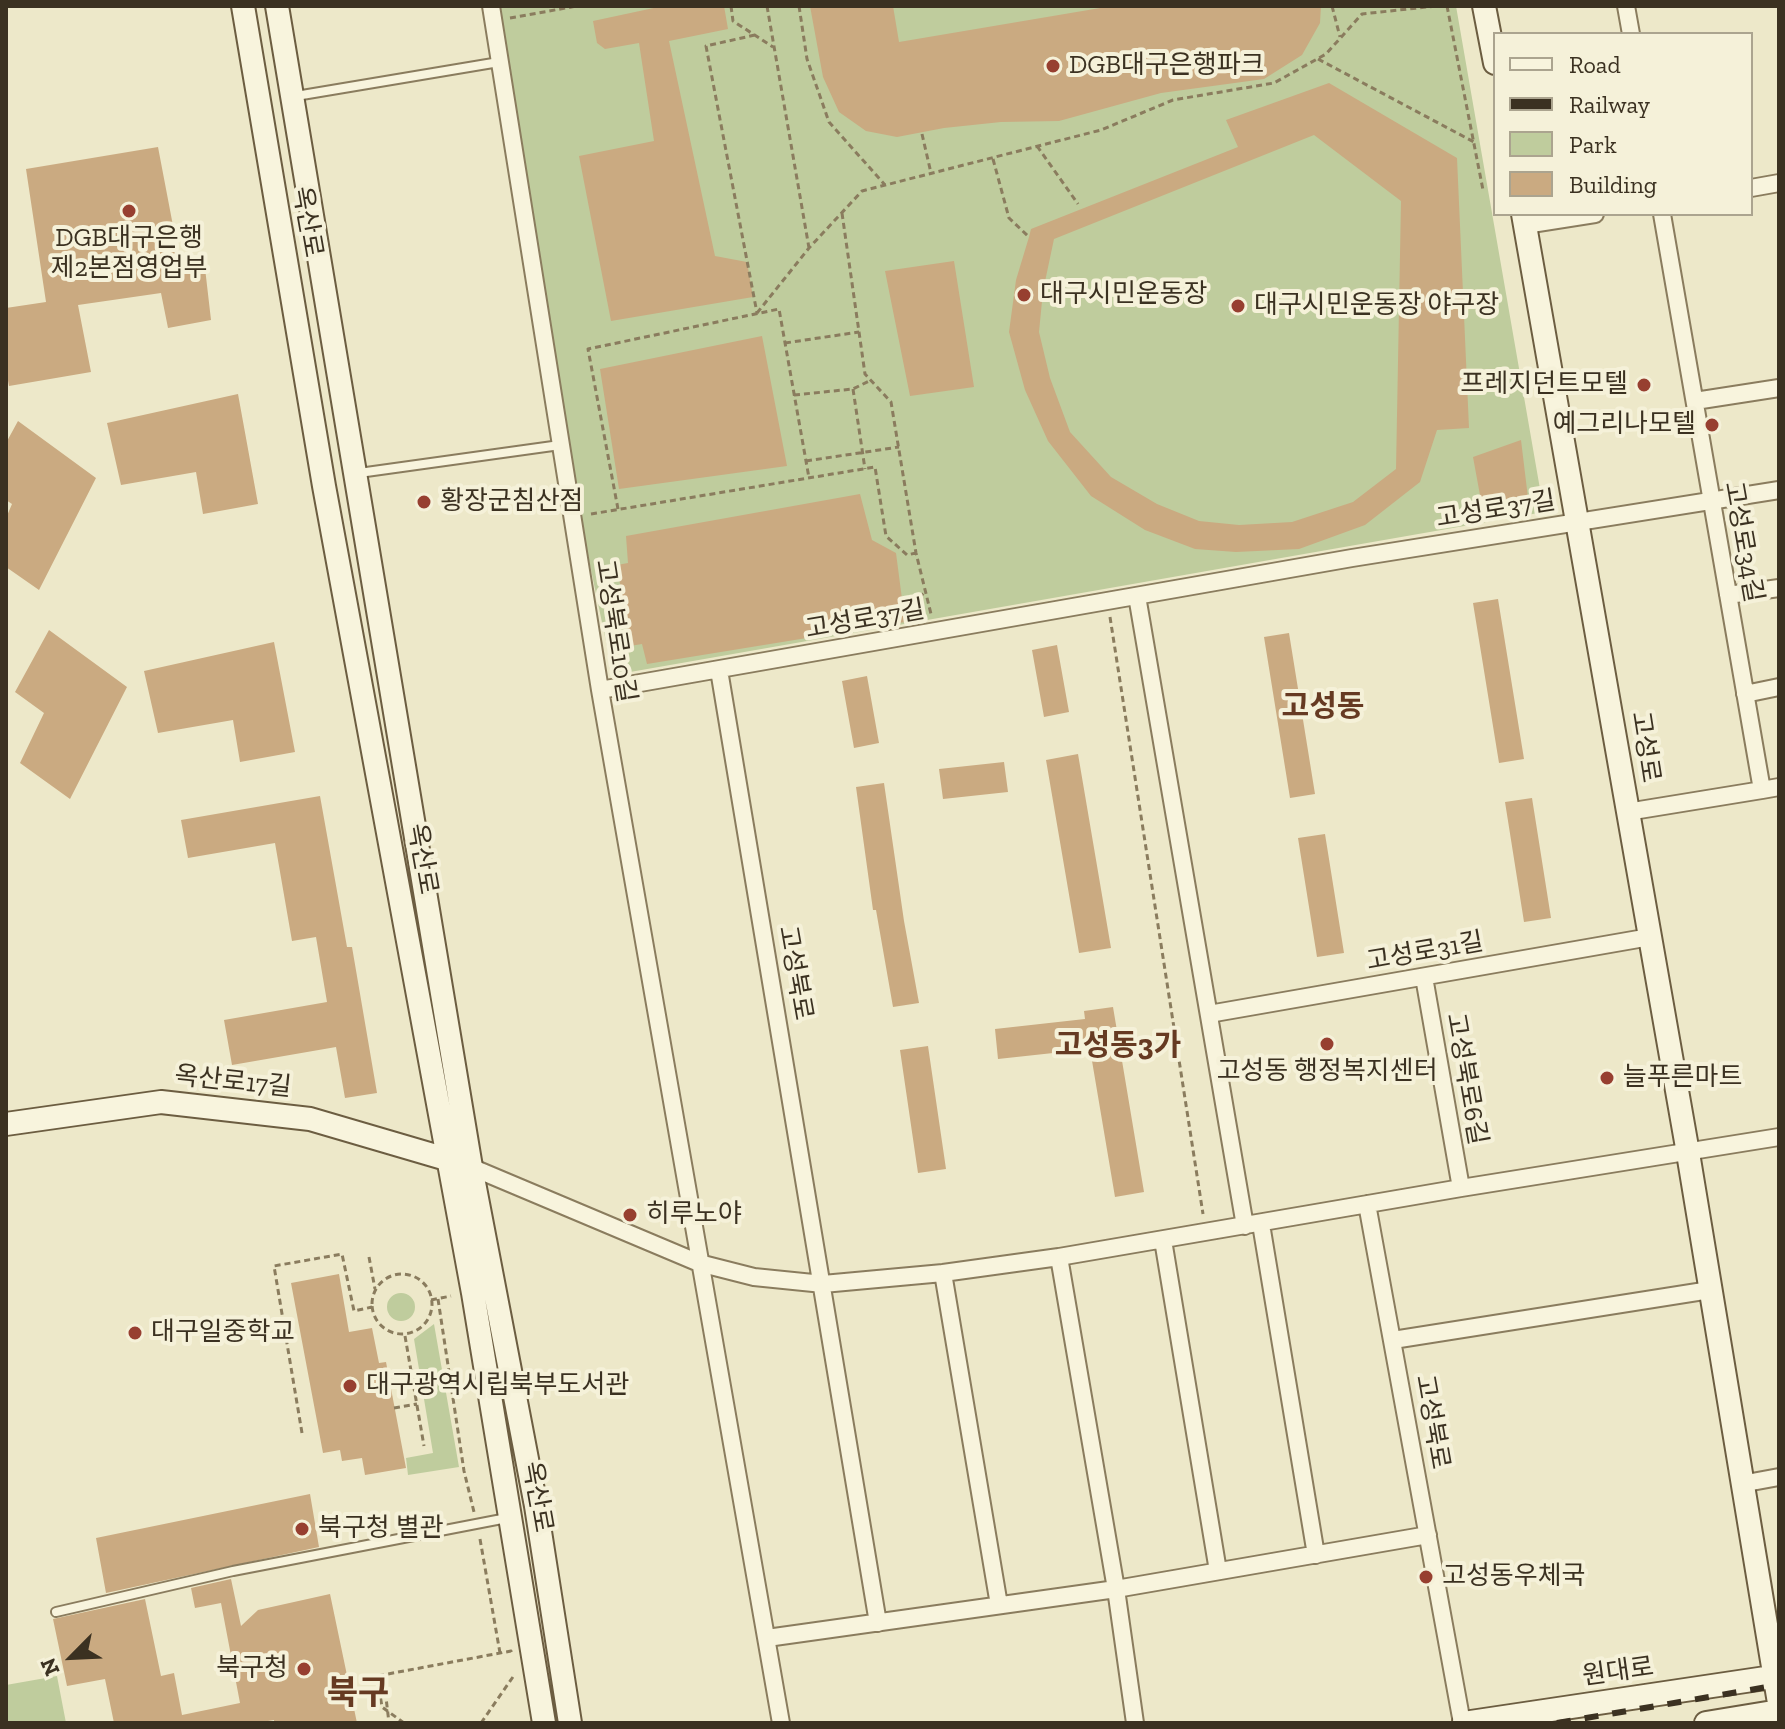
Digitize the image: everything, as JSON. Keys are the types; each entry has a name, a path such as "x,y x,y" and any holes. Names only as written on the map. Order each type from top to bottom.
{"main road":[{"name":"옥산로","path":"243,6 324,486 460,1164 536,1506 570,1723"},
{"name":"옥산로","path":"277,6 354,473 544,1723"},
{"path":"1484,6 1493,53"},
{"name":"고성로","path":"1524,219 1688,1153 1779,1703"},
{"name":"옥산로17길","path":"6,1124 161,1102 310,1119 460,1164"},
{"name":"원대로","path":"1463,1723 1777,1677"},
{"path":"1706,1723 1779,1711"}],"street":[{"path":"1626,6 1631,32"},
{"name":"고성북로10길","path":"492,14 600,690 699,1263"},
{"path":"1753,188 1779,183"},
{"path":"1524,219 1567,216"},
{"name":"고성로34길","path":"1627,812 1770,789 1745,694 1662,216"},
{"path":"1695,401 1779,388"},
{"name":"고성로37길","path":"600,690 1578,521 1779,490"},
{"path":"1728,595 1779,588"},
{"path":"1137,596 1209,1014 1316,1555"},
{"name":"고성북로","path":"719,670 878,1623"},
{"path":"1745,694 1779,687"},
{"name":"고성로31길","path":"1209,1014 1650,937"},
{"name":"고성북로6길","path":"1424,977 1461,1188"},
{"path":"460,1164 699,1263 754,1277 823,1284 943,1273 1059,1257 1779,1137"},
{"name":"고성북로","path":"1367,1204 1463,1723"},
{"path":"1163,1240 1218,1571"},
{"path":"1059,1257 1116,1589 1135,1723"},
{"path":"699,1263 781,1723"},
{"path":"943,1273 999,1605"},
{"path":"1393,1340 1710,1290"},
{"path":"1741,1484 1779,1477"},
{"path":"767,1638 1116,1589 1428,1535"}],"lane":[{"path":"292,97 500,62"},
{"path":"354,473 560,445"},
{"path":"56,1612 233,1571 512,1518"}],"path":[{"path":"492,14 577,6"},
{"path":"731,6 733,21 773,47"},
{"path":"767,6 809,248"},
{"path":"799,6 807,59 829,122 885,185"},
{"path":"1332,6 1340,38"},
{"path":"757,313 809,248 862,191 1101,130 1173,100 1274,83 1326,54 1362,14 1436,6"},
{"path":"1447,6 1483,190"},
{"path":"755,35 706,46 757,313"},
{"path":"1318,59 1474,142"},
{"path":"922,134 931,173"},
{"path":"1037,146 1078,204"},
{"path":"992,158 1009,218 1029,237"},
{"path":"842,213 865,374 891,402 916,553 934,632"},
{"path":"618,509 588,349 779,309 809,478"},
{"path":"785,343 859,332"},
{"path":"794,395 853,389 871,380"},
{"path":"853,389 865,469"},
{"path":"806,461 899,447"},
{"path":"572,518 875,467 886,536 907,555 916,553"},
{"path":"904,611 926,591"},
{"path":"1108,601 1206,1233"},
{"path":"302,1433 274,1266 342,1254 354,1311 372,1307"},
{"path":"369,1257 376,1290 372,1307 377,1322 385,1329 404,1334 414,1332 428,1319 431,1300 428,1291 415,1277 405,1274 387,1278 376,1290"},
{"path":"438,1299 464,1471 477,1524 500,1653"},
{"path":"404,1334 424,1446"},
{"path":"394,1408 417,1404"},
{"path":"404,1723 382,1707 377,1676 511,1651 517,1686"},
{"path":"481,1723 515,1674"},
{"path":"358,1694 379,1690"},
{"path":"387,1710 389,1723"}],"green space":[{"name":"대구시민운동장","path":"497,6 1456,6 1544,512 613,675 577,503"},
{"path":"401,1293 411,1297 415,1307 411,1317 401,1321 391,1317 387,1307 391,1297"},
{"path":"434,1324 459,1467 408,1475 406,1458 433,1453 414,1339"},
{"path":"57,1676 66,1723 6,1723 6,1685"}],"building":[{"path":"663,6 724,6 728,29 669,41 715,256 747,262 753,297 611,321 579,156 654,141 639,43 605,49 597,43 593,21"},
{"name":"DGB대구은행파크","path":"810,6 893,6 899,42 1112,6 1321,6 1320,23 1302,55 1264,79 1161,93 1059,121 1001,122 897,137 866,131 839,112 823,77"},
{"path":"1329,83 1457,158 1469,428 1437,430 1420,482 1365,525 1299,549 1236,552 1195,549 1145,530 1091,496 1048,441 1025,390 1009,332 1016,280 1031,229 1238,147 1226,120","holes":["1314,135 1401,201 1396,469 1353,502 1292,522 1239,525 1199,521 1157,504 1111,477 1070,432 1050,378 1039,332 1043,291 1054,239"]},
{"path":"158,147 182,273 205,268 211,320 168,328 161,293 78,305 91,372 9,386 6,308 46,302 26,169"},
{"path":"954,261 974,387 910,396 885,271"},
{"path":"762,336 787,466 619,489 600,369"},
{"path":"238,394 258,504 203,514 196,472 121,485 107,423"},
{"path":"18,421 96,478 39,590 6,567 6,518 12,504 6,500 6,443"},
{"path":"1521,440 1528,498 1482,506 1473,457"},
{"path":"860,494 872,540 896,553 905,622 647,664 642,644 630,646 617,565 628,563 626,536"},
{"path":"1498,599 1524,759 1499,763 1473,603"},
{"path":"49,630 127,687 70,799 20,763 44,713 15,692"},
{"path":"1289,633 1315,794 1290,798 1264,637"},
{"path":"274,642 295,752 240,762 233,720 158,733 144,671"},
{"path":"1057,645 1069,712 1044,717 1032,650"},
{"path":"867,676 879,743 854,748 842,681"},
{"path":"1078,754 1111,948 1079,953 1046,760"},
{"path":"1004,762 1008,792 943,799 939,769"},
{"path":"884,783 919,1003 893,1007 876,910 873,910 856,787"},
{"path":"320,796 347,947 352,947 377,1093 345,1098 336,1047 232,1065 224,1020 327,1002 316,937 292,941 275,843 188,858 181,820"},
{"path":"1532,798 1551,918 1524,922 1505,802"},
{"path":"1325,834 1344,953 1317,957 1298,838"},
{"path":"1113,1007 1144,1192 1115,1197 1090,1049 998,1059 995,1029 1085,1019 1084,1011"},
{"path":"928,1046 946,1169 918,1173 900,1050"},
{"name":"대구광역시립북부도서관","path":"339,1274 349,1332 372,1328 379,1363 386,1362 406,1468 365,1475 362,1458 342,1461 340,1450 323,1453 291,1283"},
{"path":"310,1494 319,1547 106,1593 96,1538"},
{"path":"231,1579 241,1626 258,1610 330,1594 357,1723 274,1723 274,1720 256,1723 114,1723 105,1679 67,1686 53,1619 145,1599 161,1676 174,1673 182,1715 240,1703 221,1603 195,1608 191,1588"}],"railway":[{"path":"1557,1723 1779,1685"}],"place":[{"name":"DGB대구은행파크","path":"1053,66"},
{"name":"DGB대구은행 제2본점영업부","path":"129,211"},
{"name":"대구시민운동장","path":"1024,295"},
{"name":"대구시민운동장 야구장","path":"1238,306"},
{"name":"프레지던트모텔","path":"1644,385"},
{"name":"예그리나모텔","path":"1712,425"},
{"name":"황장군침산점","path":"424,502"},
{"name":"고성동 행정복지센터","path":"1327,1044"},
{"name":"늘푸른마트","path":"1607,1078"},
{"name":"히루노야","path":"630,1215"},
{"name":"대구일중학교","path":"135,1333"},
{"name":"대구광역시립북부도서관","path":"350,1386"},
{"name":"북구청 별관","path":"302,1529"},
{"name":"고성동우체국","path":"1426,1577"},
{"name":"북구청","path":"304,1669"}],"district":[{"name":"고성동","path":"1323,707"},
{"name":"고성동3가","path":"1118,1046"},
{"name":"북구","path":"358,1694"}]}
